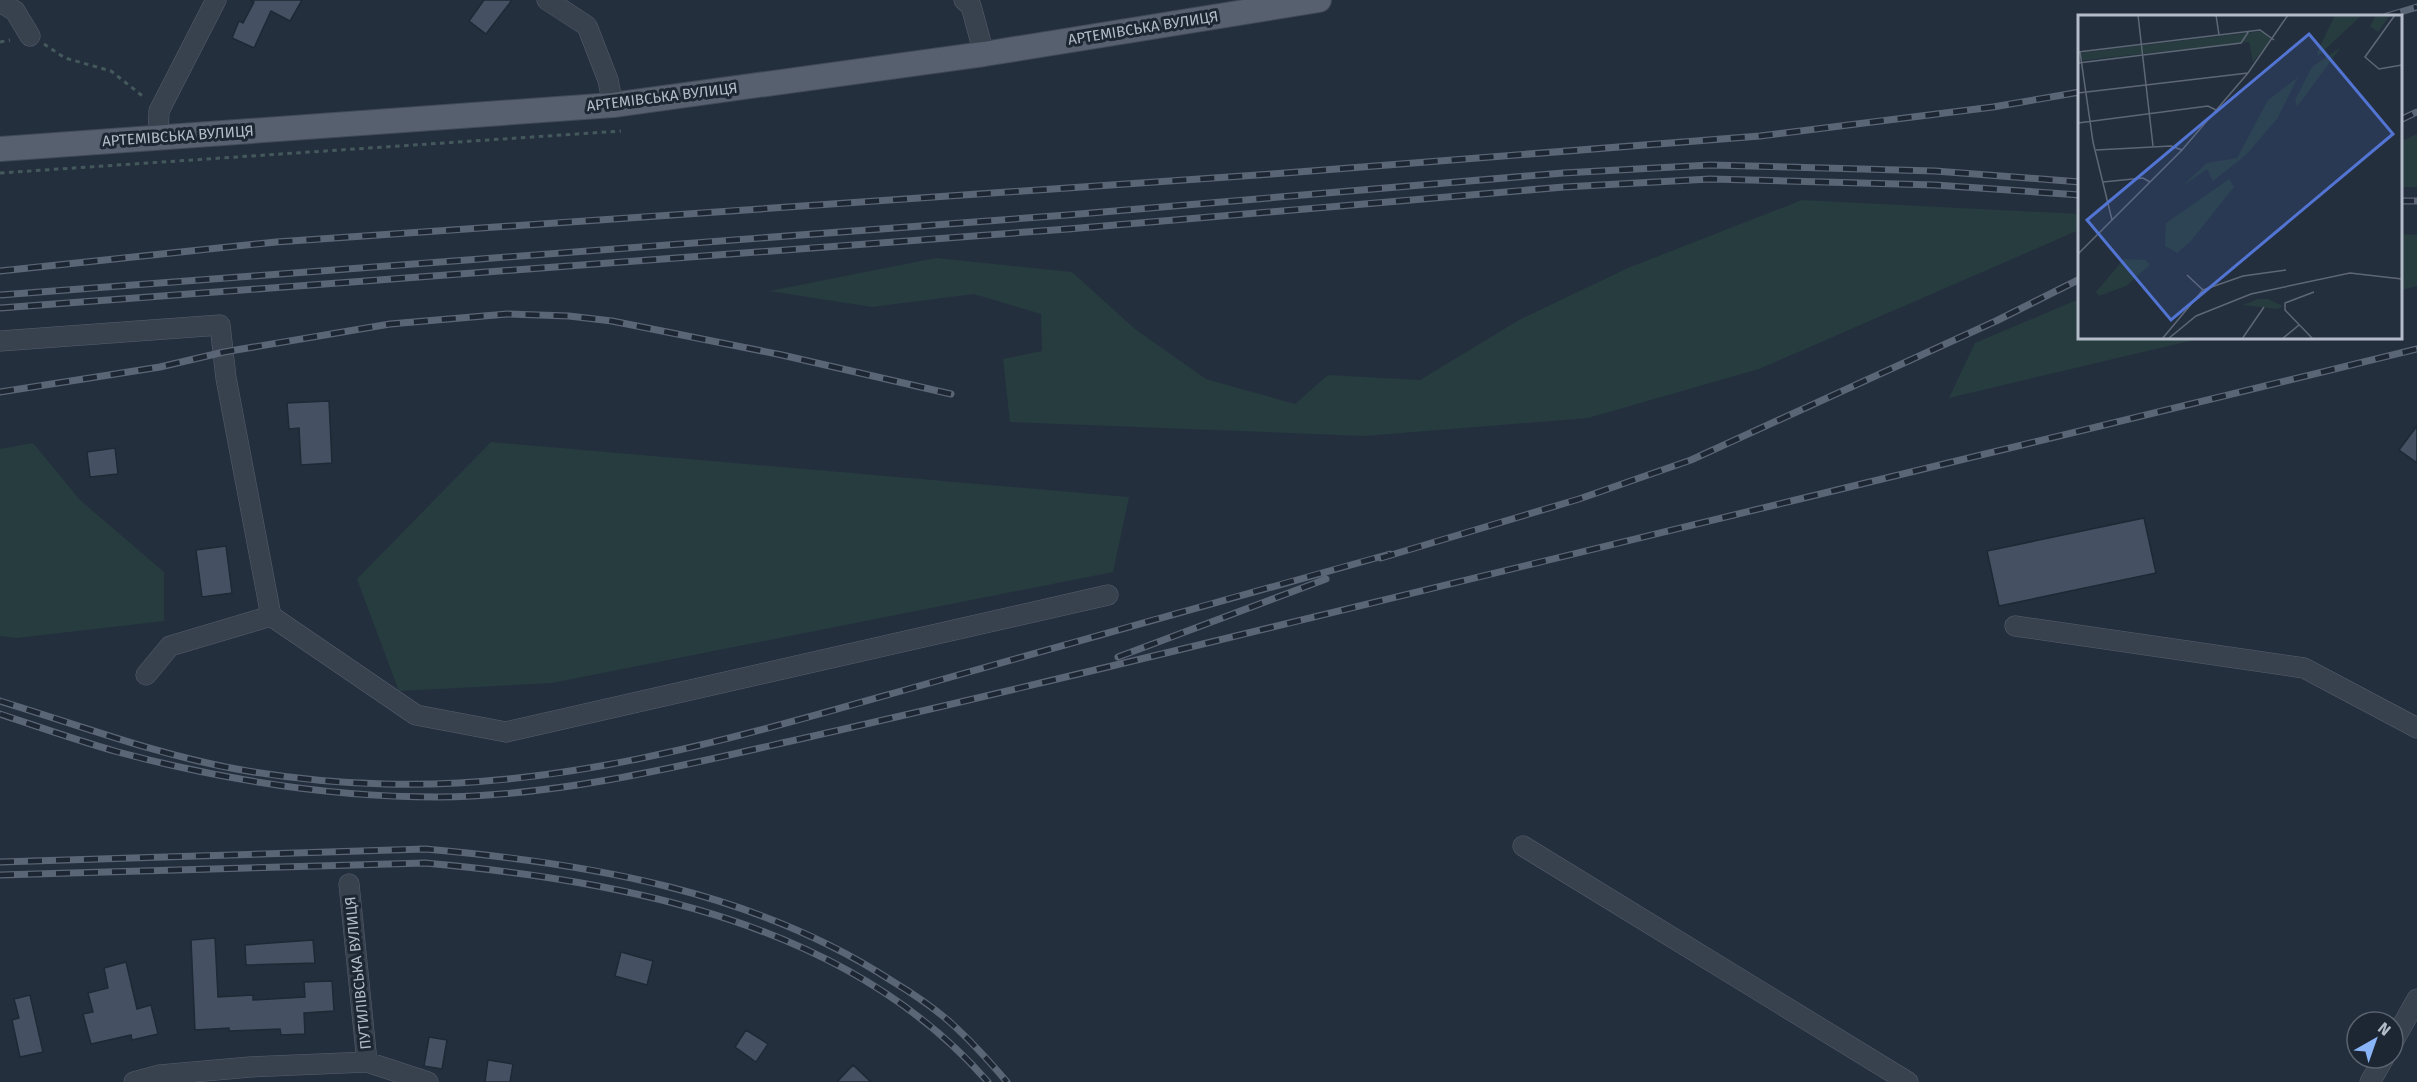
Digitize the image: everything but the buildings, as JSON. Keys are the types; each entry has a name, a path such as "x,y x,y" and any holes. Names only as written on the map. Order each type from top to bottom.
{"main road":[{"name":"АРТЕМІВСЬКА ВУЛИЦЯ","path":"0,148 613,105 984,54 1319,0"}],"street":[{"path":"158,138 159,111 216,0"},
{"path":"547,0 587,26 608,80 613,105"},
{"path":"964,0 971,6 984,54"},
{"path":"0,2 15,11 30,36"},
{"path":"0,341 220,325 226,378 271,616 416,716 506,732 1108,595"},
{"path":"146,675 170,646 271,616"},
{"path":"2015,626 2304,668 2417,728"},
{"path":"1523,846 1908,1082"},
{"name":"ПУТИЛІВСЬКА ВУЛИЦЯ","path":"349,884 367,1062"},
{"path":"2405,1020 2417,999"},
{"name":"ПУТИЛІВСЬКА ВУЛИЦЯ","path":"134,1082 160,1075 250,1067 367,1062 428,1082"}],"path":[{"name":"АРТЕМІВСЬКА ВУЛИЦЯ","path":"30,36 65,58 111,71 159,111"},
{"path":"0,42 30,36"},
{"path":"0,173 621,131"}],"green space":[{"path":"2417,134 2417,187 2402,187 2402,141"},
{"path":"1802,200 2078,214 2078,230 1759,369 1588,418 1364,436 1010,422 1003,359 1042,351 1041,314 974,294 872,307 769,291 936,258 1072,272 1135,329 1206,379 1295,404 1328,375 1420,380 1519,320 1628,268"},
{"path":"2402,234 2417,235 2417,286 2402,290"},
{"path":"2078,299 2078,339 2198,339 1949,398 1975,343"},
{"path":"491,442 1129,497 1113,572 552,683 399,691 357,579"},
{"path":"33,443 80,500 164,572 164,621 17,638 0,636 0,449"}],"railway":[{"path":"2390,15 2417,7"},
{"path":"0,271 276,242 1272,174 1760,136 1993,107 2078,92"},
{"path":"2402,119 2417,112"},
{"path":"0,295 1067,215 1563,173 1710,165 1935,171 2078,182"},
{"path":"0,308 1068,229 1564,187 1710,179 1935,185 2078,195"},
{"path":"2402,201 2417,201"},
{"path":"1381,558 1579,499 1691,460 1996,321 2078,280"},
{"path":"0,392 160,367 224,352 390,324 507,314 569,316 612,321 782,355 951,394"},
{"path":"0,714 103,748 157,762 277,785 357,794 438,797 525,792 568,786 697,762 976,698 2417,349"},
{"path":"0,701 181,757 259,773 295,778 385,784 453,783 521,778 655,755 788,723 1390,554"},
{"path":"1118,657 1326,579"},
{"path":"0,862 425,849 486,855 608,873 667,886 726,903 784,924 839,950 937,1011 966,1037 1007,1082"},
{"path":"0,875 425,863 578,882 655,898 730,920 802,948 870,983 932,1028 988,1082"}]}
